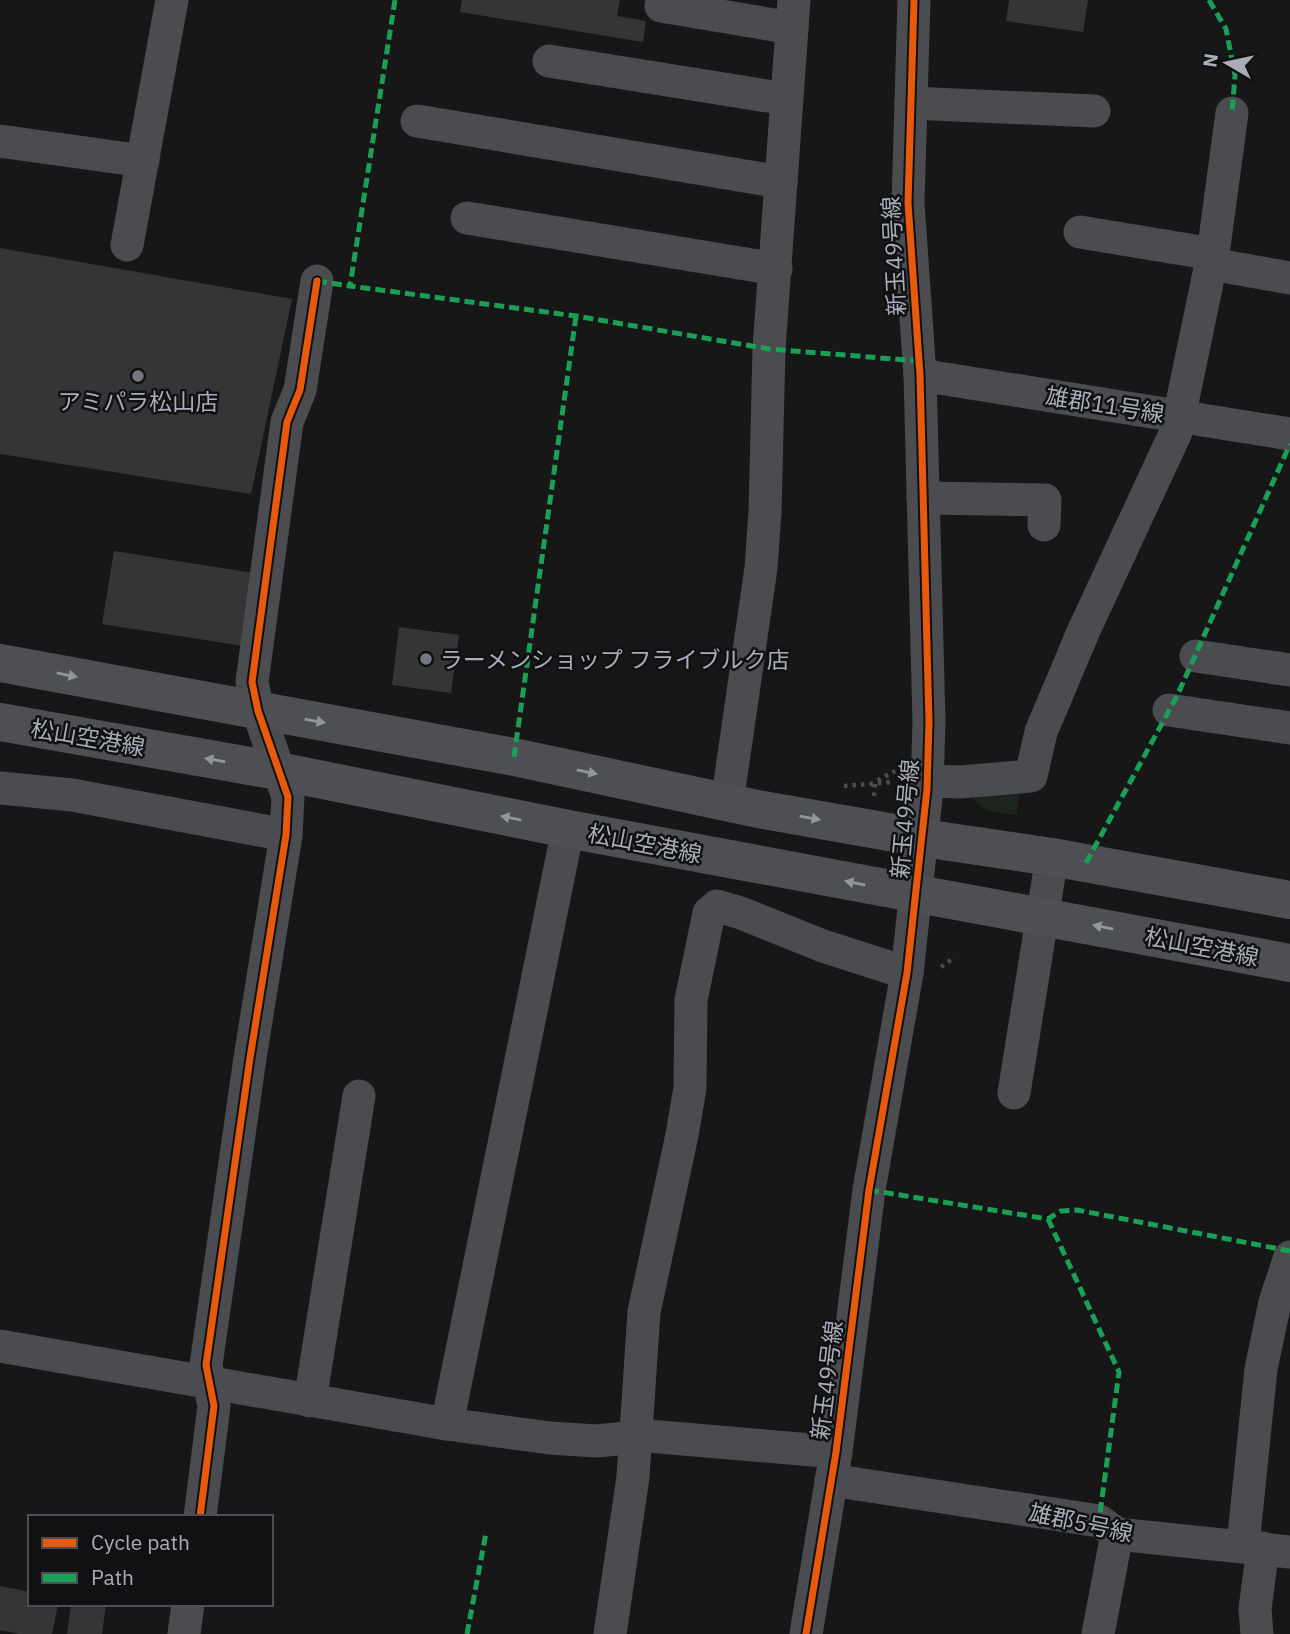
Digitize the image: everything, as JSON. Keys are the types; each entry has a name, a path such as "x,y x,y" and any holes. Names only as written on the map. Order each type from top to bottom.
{"main road":[{"path":"0,663 514,757 727,803 1290,900"},
{"name":"松山空港線","path":"0,722 278,771 747,863 1290,963"}],"street":[{"path":"127,245 173,0"},
{"name":"新玉49号線","path":"806,1634 833,1466 869,1190 907,973 927,781 929,722 920,375 908,203 914,0"},
{"path":"661,6 793,14 769,349 761,568 727,803"},
{"path":"549,61 786,99"},
{"path":"911,103 1094,111"},
{"path":"927,781 960,782 1031,776 1041,732 1084,630 1176,432 1212,259 1232,113"},
{"path":"417,121 781,182"},
{"path":"0,141 143,161"},
{"path":"467,218 776,269"},
{"path":"1080,232 1290,278"},
{"path":"200,1515 214,1406 206,1365 250,1058 286,835 288,797 258,711 252,682 287,422 300,390 317,281"},
{"name":"雄郡11号線","path":"920,375 1290,434"},
{"path":"923,498 1045,500 1044,525"},
{"path":"1196,656 1290,670"},
{"path":"1169,710 1290,728"},
{"path":"0,788 72,795 286,835"},
{"path":"447,1424 568,829"},
{"path":"1014,1093 1052,857"},
{"path":"741,913 747,863"},
{"path":"610,1634 633,1477 644,1312 690,1087 691,1000 709,913 717,906 741,913 823,946 907,973"},
{"path":"310,1401 359,1096"},
{"path":"1257,1634 1255,1609 1265,1548 1261,1369 1275,1302 1290,1257"},
{"name":"雄郡5号線","path":"0,1346 447,1424 550,1438 596,1441 634,1436 833,1466 1098,1521 1117,1534 1265,1548"},
{"path":"1098,1634 1117,1534"},
{"path":"184,1634 188,1606"}],"shaded area":[{"path":"1020,786 1017,815 984,808 975,800 973,794"}],"building":[{"path":"462,0 620,0 617,16 646,21 643,42 460,12"},
{"path":"1009,0 1088,0 1083,32 1006,21"},
{"name":"アミパラ松山店","path":"0,248 292,299 251,494 0,454"},
{"path":"114,551 254,573 243,646 102,624"},
{"path":"399,627 459,635 451,693 392,685"},
{"path":"0,1586 28,1592 28,1606 58,1606 52,1634 20,1634 0,1630"},
{"path":"71,1606 106,1606 102,1634 67,1634"}],"marked path":[{"path":"395,0 350,286 576,316 769,349 919,361"},
{"path":"1209,0 1226,29 1235,75 1232,113"},
{"path":"317,281 350,286"},
{"path":"514,757 576,316"},
{"path":"1086,863 1177,696 1290,444"},
{"path":"869,1190 1048,1219 1061,1211 1077,1210 1290,1251"},
{"path":"1048,1219 1119,1372 1099,1521"},
{"path":"467,1634 486,1533"}],"cycle path":[{"path":"806,1634 836,1452 869,1190 907,973 927,789 929,722 920,375 908,203 914,0"},
{"path":"200,1515 214,1406 206,1365 250,1058 286,835 288,797 258,711 252,682 287,422 300,390 317,281"}],"place":[{"name":"アミパラ松山店","path":"138,376"},
{"name":"ラーメンショップ フライブルク店","path":"426,659"}]}
